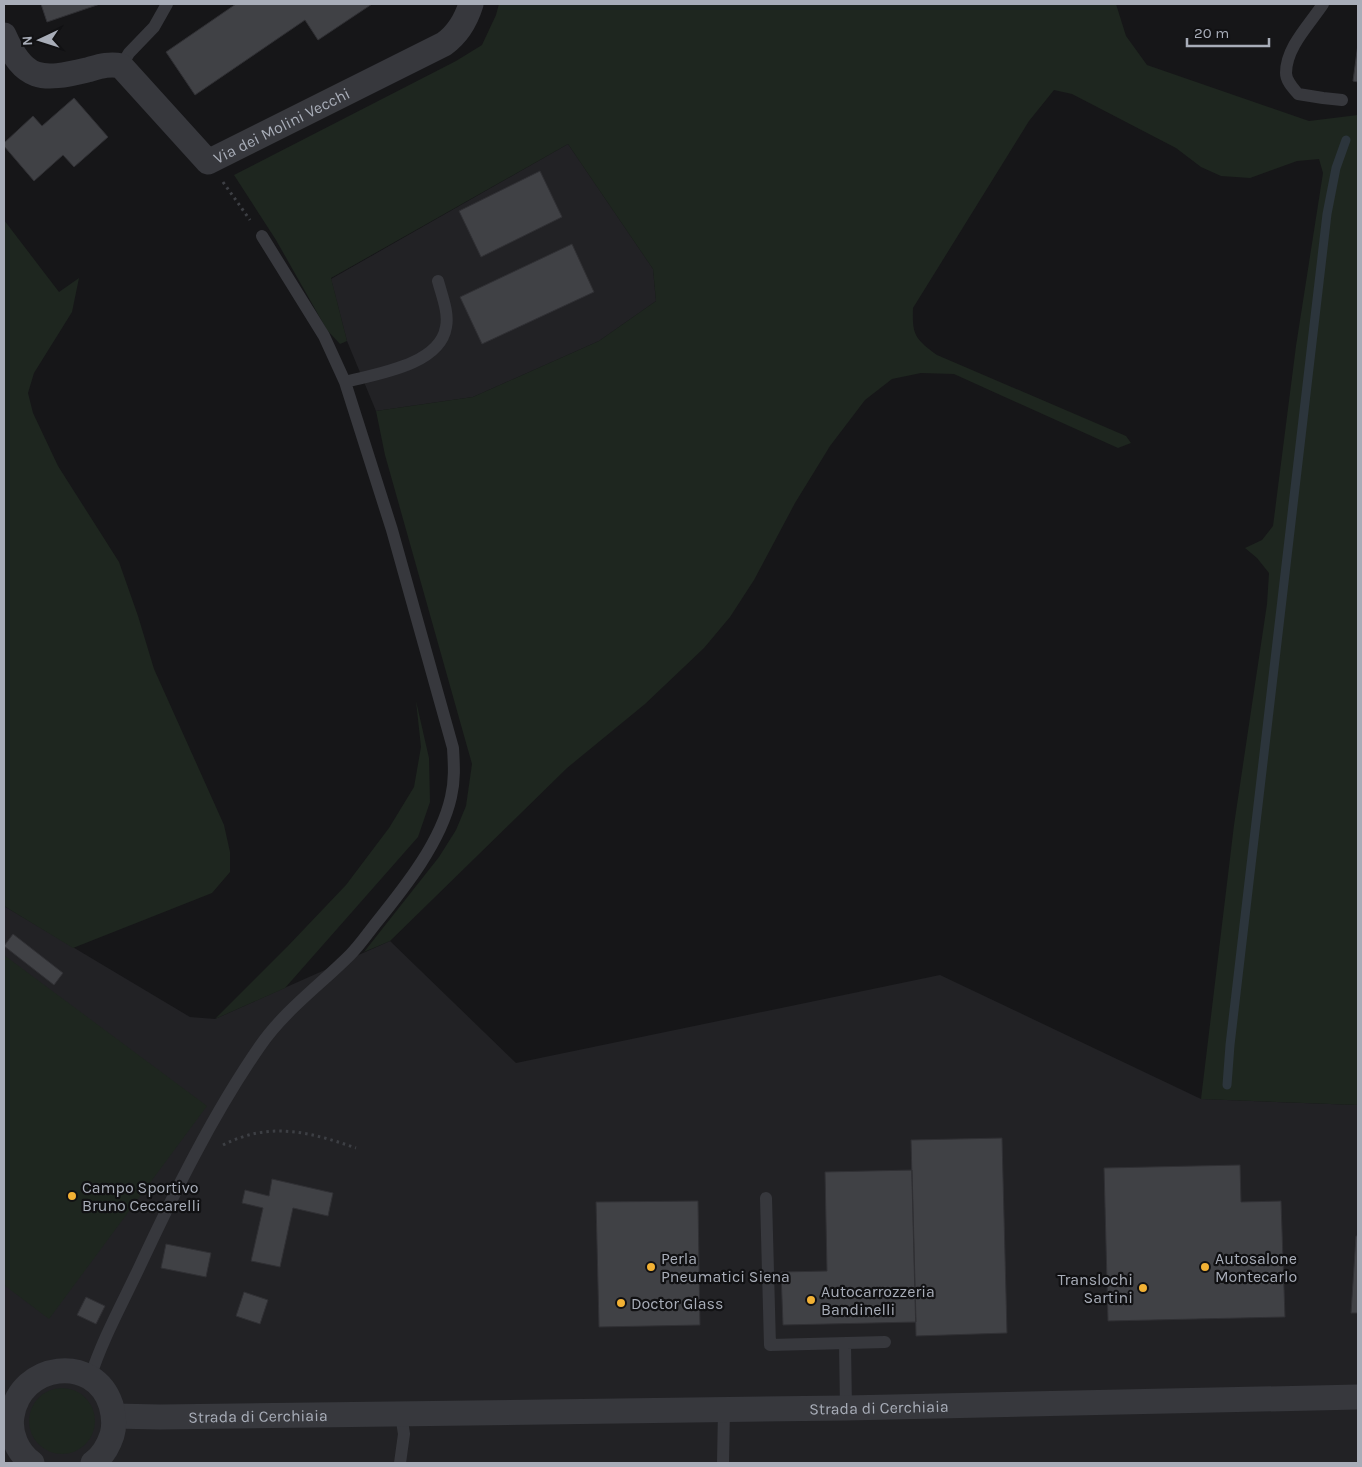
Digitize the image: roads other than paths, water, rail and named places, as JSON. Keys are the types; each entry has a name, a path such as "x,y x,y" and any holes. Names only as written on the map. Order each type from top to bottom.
{"street":[{"name":"Via dei Molini Vecchi","path":"121,66 208,162 444,44 458,32 471,4"},
{"path":"4,35 12,52 22,65 39,75 53,76 98,66 121,66"},
{"path":"27,1462 17,1447 12,1433 11,1418 14,1404 12,1384 30,1382 41,1375 53,1371 66,1370 78,1372 90,1378 101,1387 109,1399 114,1416 114,1429 109,1445 100,1458 93,1463"},
{"name":"Strada di Cerchiaia","path":"114,1416 170,1417 846,1408 1358,1398"}],"lane":[{"path":"121,66 129,52 154,28 167,4"},
{"path":"1323,4 1296,42 1286,74 1290,84 1298,94 1342,100"},
{"path":"90,1378 104,1339 176,1190 245,1068 285,1016 352,954 397,897 432,845 442,824 451,798 455,774 453,748 392,530 346,382 324,336 262,236"},
{"path":"346,382 391,371 415,361 431,352 437,346 443,338 447,317 438,281"},
{"path":"766,1198 770,1346 885,1342"},
{"path":"844,1344 846,1408"},
{"path":"723,1463 724,1409"},
{"path":"400,1463 404,1434 401,1414"}],"waterway":[{"path":"1227,1085 1230,1045 1327,214 1336,168 1346,140"}],"place":[{"name":"Campo Sportivo Bruno Ceccarelli","path":"72,1196"},
{"name":"Perla Pneumatici Siena","path":"651,1267"},
{"name":"Autosalone Montecarlo","path":"1205,1267"},
{"name":"Translochi Sartini","path":"1143,1288"},
{"name":"Autocarrozzeria Bandinelli","path":"811,1300"},
{"name":"Doctor Glass","path":"621,1303"}]}
